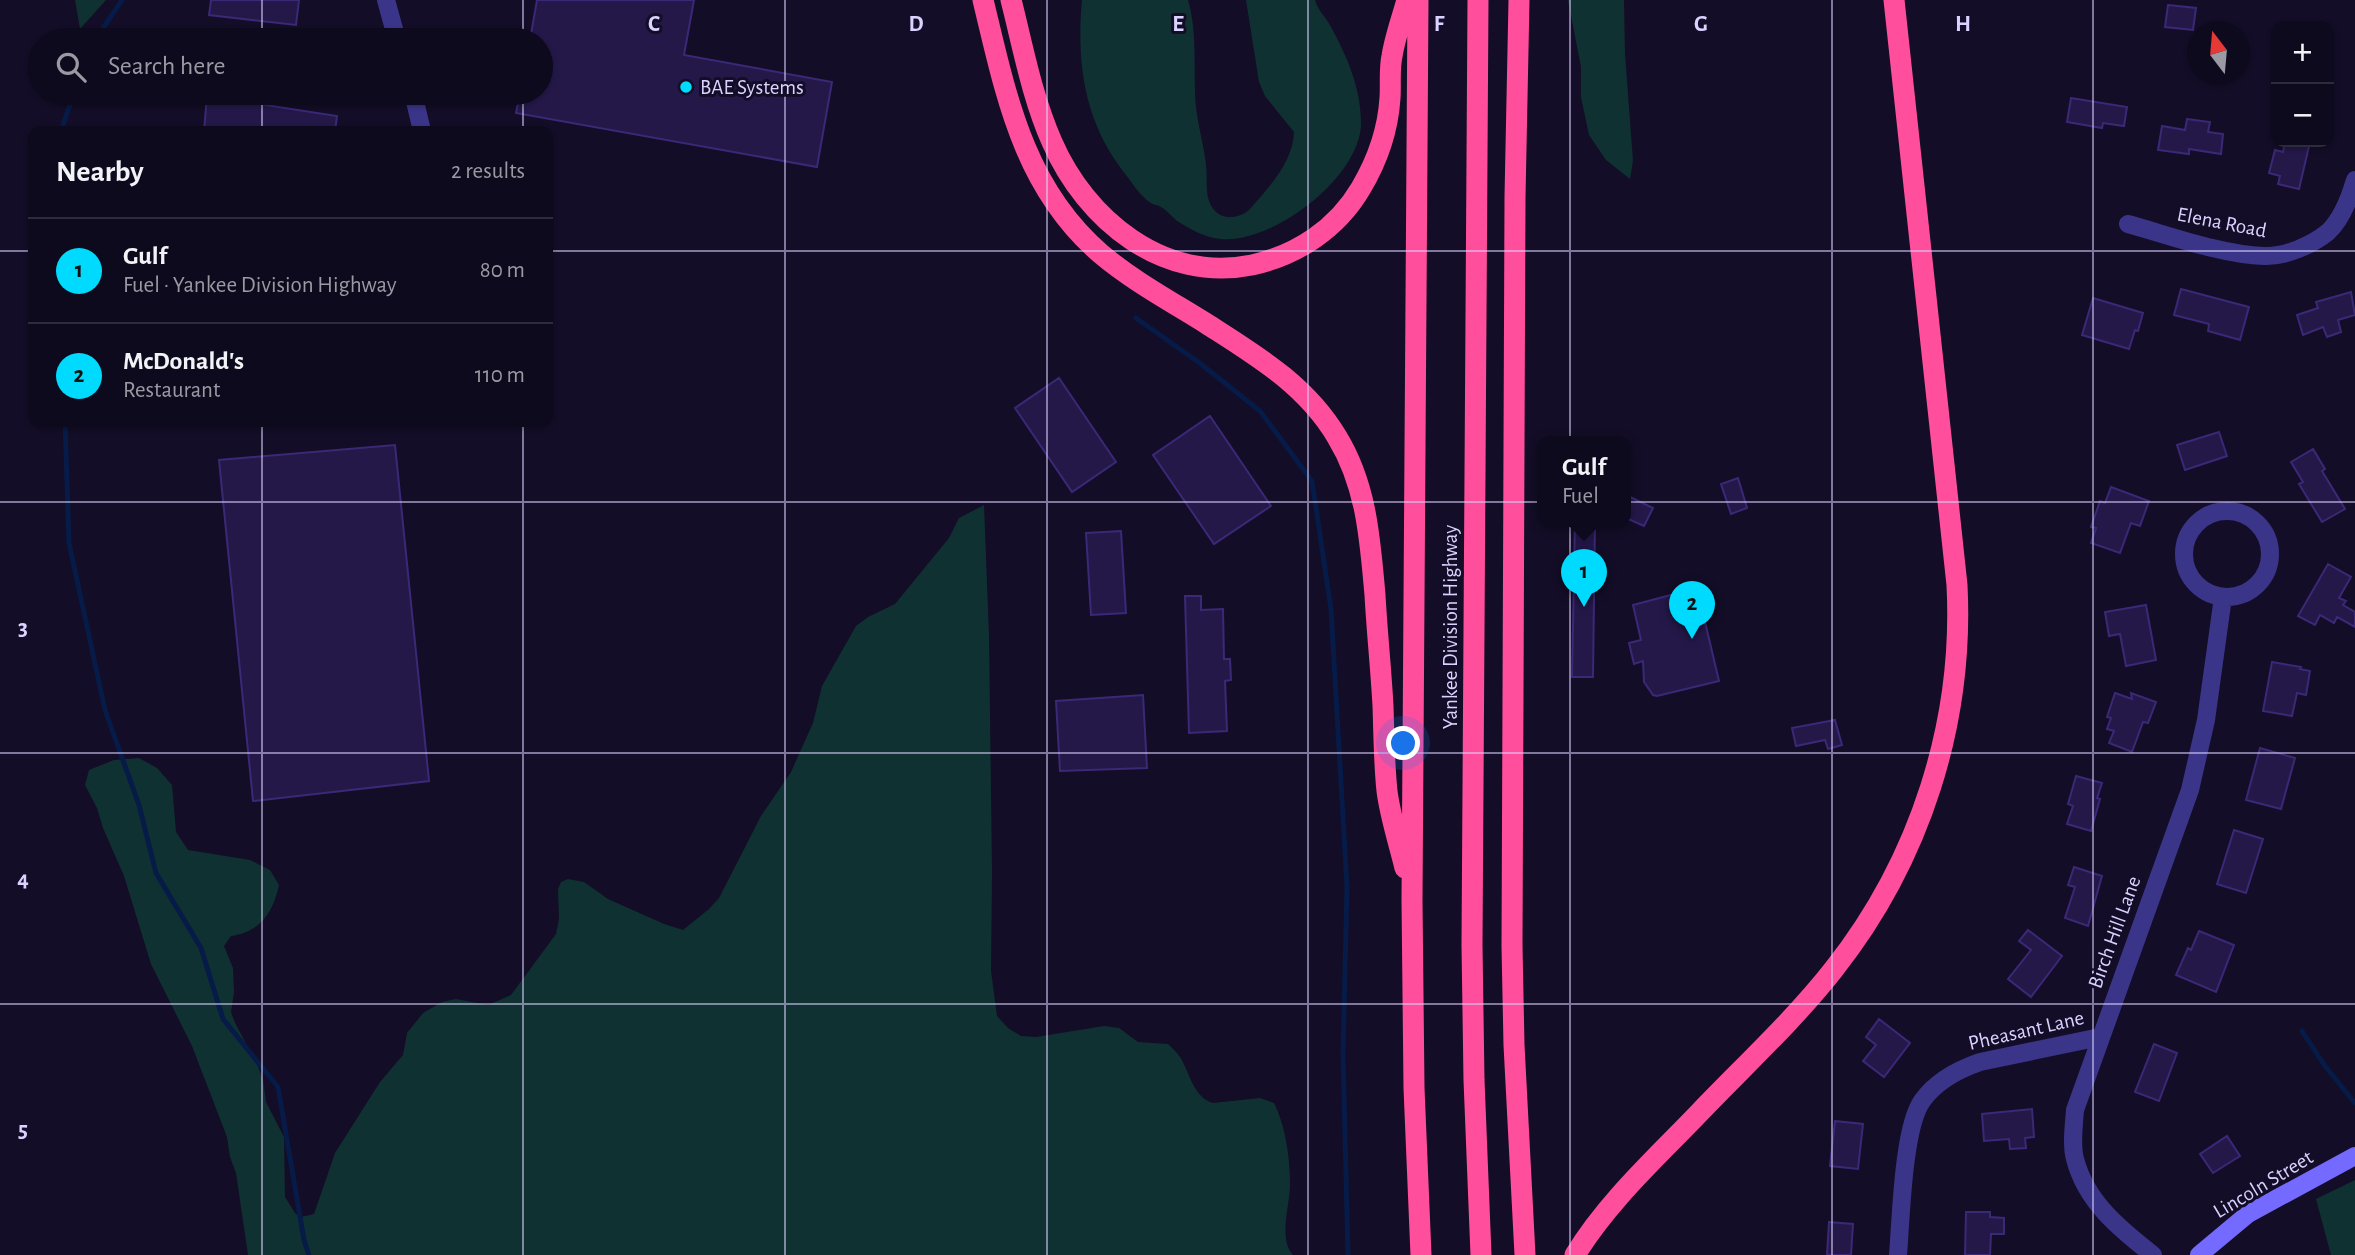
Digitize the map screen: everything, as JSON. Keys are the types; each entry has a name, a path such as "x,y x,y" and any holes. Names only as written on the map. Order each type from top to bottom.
{"highway":[{"path":"983,0 1007,99 1020,137 1039,178 1067,218 1088,242 1116,265 1288,379 1321,414 1348,457 1360,489 1368,525 1383,704 1387,792 1412,900"},
{"path":"1011,0 1046,130 1060,160 1084,195 1120,232 1150,251 1188,264 1226,268 1274,259 1300,248 1329,227 1359,191 1375,160 1385,131 1392,57 1407,0"},
{"name":"Yankee Division Highway","path":"1418,0 1412,900 1414,1088 1421,1255"},
{"name":"Yankee Division Highway","path":"1478,0 1472,945 1481,1255"},
{"path":"1519,0 1515,197 1513,946 1514,1045 1525,1255"},
{"path":"1575,1255 1613,1204 1818,989 1850,947 1875,910 1902,861 1927,800 1942,750 1952,699 1957,652 1957,576 1894,0"}],"street":[{"path":"386,0 394,28"},
{"path":"416,105 421,126"},
{"name":"Elena Road","path":"2128,224 2241,253 2265,256 2293,252 2329,231 2349,201 2355,180"},
{"path":"2236,512 2261,526 2270,549 2269,562 2255,587 2223,597 2210,594 2192,580 2185,568 2183,552 2187,537 2195,525 2209,514 2236,512"},
{"name":"Birch Hill Lane","path":"2153,1255 2110,1220 2084,1182 2075,1157 2075,1110 2195,769 2206,720 2223,597"},
{"name":"Pheasant Lane","path":"1898,1255 1911,1129 1921,1102 1930,1091 1962,1068 1979,1062 2100,1037"},
{"name":"Lincoln Street","path":"2199,1255 2248,1214 2355,1156"}],"green space":[{"path":"75,0 106,0 81,28"},
{"path":"1082,0 1188,0 1194,40 1196,107 1205,158 1208,197 1215,212 1229,217 1249,210 1271,184 1289,154 1294,132 1265,96 1259,82 1246,0 1315,0 1342,49 1359,97 1361,122 1357,143 1347,164 1311,203 1265,230 1242,238 1215,238 1177,221 1141,194 1112,156 1101,135 1092,114 1082,70"},
{"path":"1568,0 1624,0 1633,161 1630,179 1606,160 1589,135 1581,97 1581,67"},
{"path":"984,505 989,635 991,971 997,1016 1008,1028 1021,1036 1036,1037 1104,1026 1119,1028 1138,1042 1168,1044 1179,1055 1196,1090 1206,1100 1213,1103 1260,1098 1274,1103 1282,1122 1288,1154 1290,1185 1285,1231 1293,1255 248,1255 236,1173 227,1137 192,1046 151,964 124,876 85,785 89,770 114,760 139,758 157,768 172,785 176,832 188,850 250,860 270,870 279,885 264,920 250,930 231,936 224,946 233,968 231,1012 257,1064 263,1080 266,1102 284,1137 285,1197 295,1213 301,1217 314,1214 335,1153 380,1082 403,1055 407,1033 423,1013 442,1002 456,999 488,1005 511,995 556,934 559,919 558,889 561,882 568,879 584,882 608,899 683,930 709,909 719,898 761,816 791,772 813,723 822,686 856,626 895,604 949,538 959,518"},
{"path":"2355,1180 2355,1255 2331,1255 2316,1199"}],"building":[{"path":"211,0 299,0 296,25 209,15"},
{"name":"BAE Systems","path":"537,0 694,0 684,55 832,82 817,167 516,113 518,105 553,105 553,28 532,28"},
{"path":"2168,5 2196,8 2194,21 2187,21 2187,29 2165,27"},
{"path":"2071,98 2127,107 2124,126 2103,123 2102,128 2067,122"},
{"path":"206,105 266,105 337,116 336,126 204,126"},
{"path":"2187,119 2210,122 2208,132 2223,134 2221,154 2189,149 2189,154 2158,150 2162,126 2185,130"},
{"path":"2284,147 2309,147 2299,189 2278,184 2280,176 2269,173 2275,150 2283,152"},
{"path":"2181,289 2249,307 2240,340 2208,331 2209,324 2174,315"},
{"path":"2351,292 2355,315 2338,320 2341,332 2327,337 2323,327 2303,335 2297,315 2318,308 2316,302"},
{"path":"2093,298 2143,313 2129,349 2082,335"},
{"path":"1059,378 1116,462 1072,492 1015,408"},
{"path":"1210,416 1271,506 1214,544 1153,455"},
{"path":"2219,432 2227,456 2185,470 2177,445"},
{"path":"395,445 429,781 253,801 219,460"},
{"path":"2313,449 2325,469 2322,471 2345,509 2322,522 2299,484 2303,482 2291,462"},
{"path":"1738,478 1747,508 1731,514 1721,484"},
{"path":"2111,487 2149,501 2140,526 2131,523 2120,553 2091,543 2096,528 2091,527 2100,501 2105,503"},
{"path":"1631,497 1653,508 1644,526 1631,520"},
{"path":"1575,527 1595,527 1593,677 1572,677"},
{"path":"1121,531 1126,613 1091,615 1086,533"},
{"path":"2328,564 2351,577 2339,598 2346,601 2343,605 2355,612 2355,627 2337,617 2334,623 2320,615 2315,625 2298,616"},
{"path":"1697,588 1719,681 1653,695 1644,682 1643,661 1634,664 1629,643 1641,640 1633,605"},
{"path":"1185,596 1201,596 1201,610 1223,609 1224,659 1230,659 1231,680 1225,681 1227,731 1189,733"},
{"path":"2146,605 2156,660 2126,666 2120,634 2109,636 2105,612"},
{"path":"2272,662 2310,671 2306,695 2297,693 2292,716 2263,711"},
{"path":"2115,693 2132,699 2131,693 2156,702 2148,723 2143,722 2132,752 2109,743 2114,731 2107,729 2111,718 2107,717"},
{"path":"1143,695 1147,768 1060,771 1056,701"},
{"path":"1835,720 1842,745 1828,749 1825,740 1796,746 1792,728"},
{"path":"2260,748 2295,758 2281,809 2246,800"},
{"path":"2076,776 2102,783 2091,831 2067,824 2073,806 2068,804"},
{"path":"2234,830 2263,839 2246,893 2217,884"},
{"path":"2074,867 2102,876 2088,926 2065,918 2075,887 2068,885"},
{"path":"2028,930 2062,956 2031,997 2008,979 2031,950 2019,941"},
{"path":"2199,931 2234,945 2216,992 2176,975"},
{"path":"1879,1019 1910,1043 1884,1077 1863,1061 1876,1045 1866,1037"},
{"path":"2154,1044 2177,1053 2159,1101 2135,1092"},
{"path":"2032,1109 2034,1137 2025,1138 2026,1148 2010,1149 2009,1139 1984,1141 1982,1114"},
{"path":"1835,1121 1863,1124 1858,1169 1830,1166"},
{"path":"2227,1136 2240,1156 2213,1173 2200,1154"},
{"path":"1966,1212 1990,1212 1990,1217 2004,1218 2004,1234 1991,1234 1990,1255 1965,1255"},
{"path":"1829,1222 1853,1224 1851,1255 1827,1255"}],"waterway":[{"path":"103,28 122,0"},
{"path":"63,126 70,105"},
{"path":"1136,318 1201,364 1260,411 1312,481 1331,609 1347,887 1343,1054 1348,1255"},
{"path":"65,427 69,543 105,710 139,805 156,873 201,948 223,1019 278,1087 304,1240 309,1255"},
{"path":"2302,1031 2325,1066 2355,1103"}],"place":[{"name":"BAE Systems","path":"686,87"},
{"name":"Gulf","path":"1584,607"},
{"name":"McDonald's","path":"1692,639"}]}
